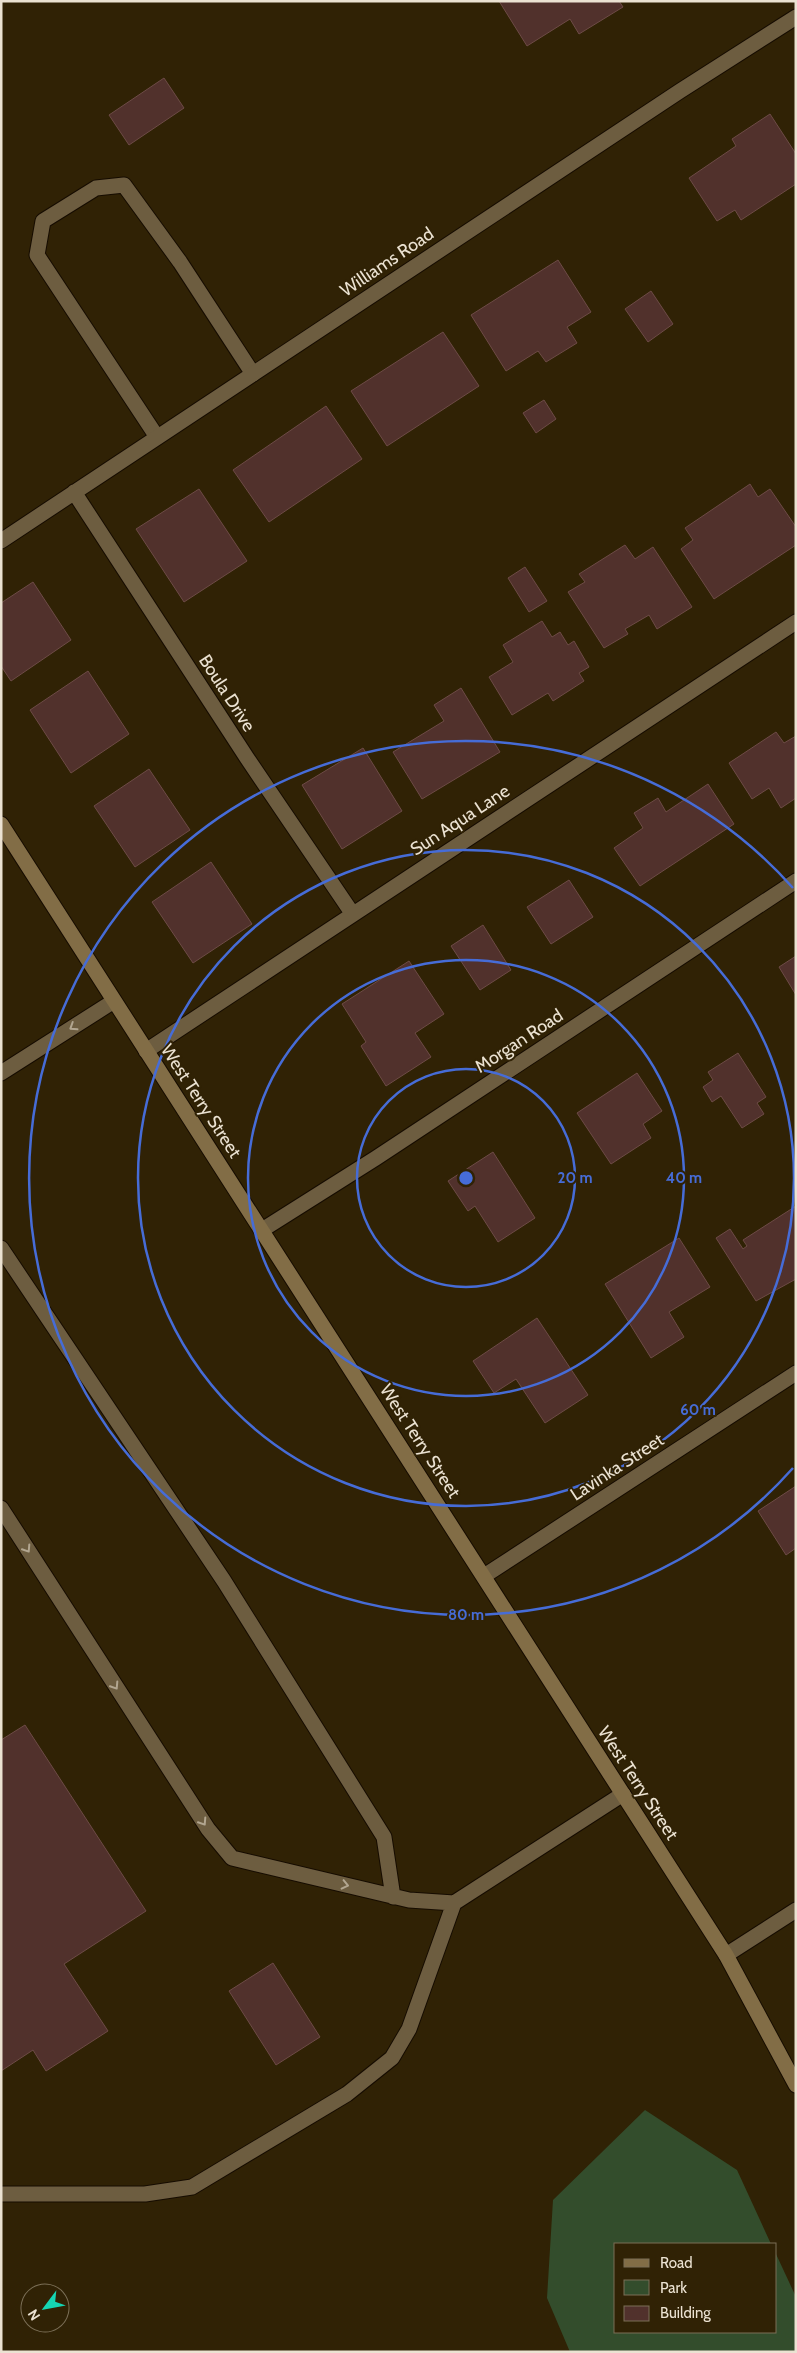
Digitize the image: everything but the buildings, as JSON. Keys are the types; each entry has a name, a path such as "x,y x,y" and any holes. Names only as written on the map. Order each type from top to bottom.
{"street":[{"name":"Williams Road","path":"1,541 671,96 796,17"},
{"path":"157,437 37,255 43,221 96,188 124,184 180,262 253,374"},
{"name":"Boula Drive","path":"74,492 247,758 352,913"},
{"name":"Sun Aqua Lane","path":"146,1051 352,913 796,622"},
{"name":"West Terry Street","path":"1,824 726,1955 796,2085"},
{"name":"Morgan Road","path":"262,1230 376,1158 796,881"},
{"path":"1,1073 114,1001"},
{"path":"1,1248 224,1581 384,1837 393,1896"},
{"name":"Lavinka Street","path":"484,1576 796,1373"},
{"path":"1,1508 208,1829 232,1858 409,1900 454,1903 623,1794"},
{"path":"1,2194 145,2194 192,2187 348,2094 392,2058 408,2029 454,1903"},
{"path":"726,1955 796,1910"}],"green space":[{"path":"645,2110 737,2170 771,2243 614,2243 614,2333 777,2333 777,2256 796,2297 796,2352 570,2352 547,2298 553,2200"}]}
